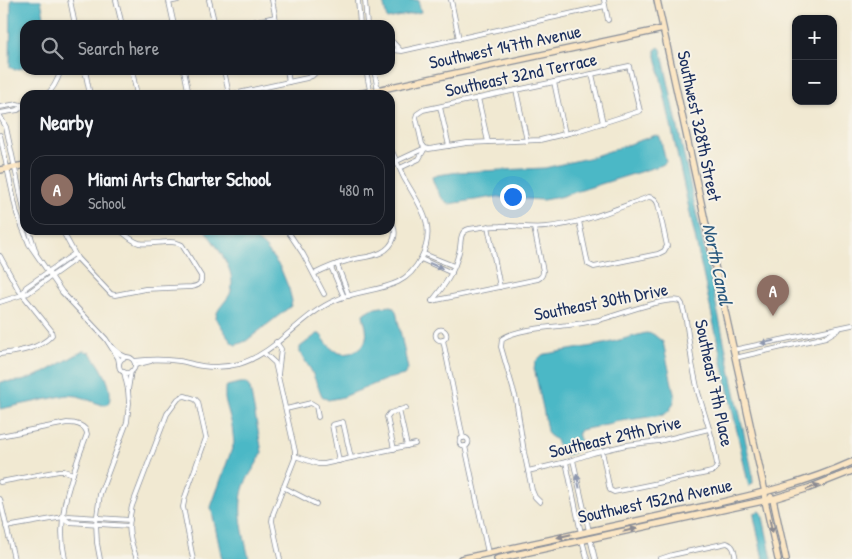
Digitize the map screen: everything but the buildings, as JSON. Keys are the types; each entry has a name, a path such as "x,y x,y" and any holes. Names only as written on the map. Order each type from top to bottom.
{"street":[{"path":"70,0 73,20"},
{"path":"116,0 121,20"},
{"path":"173,20 169,2 178,0"},
{"path":"209,0 214,20"},
{"path":"272,0 276,20"},
{"path":"358,0 360,20"},
{"path":"365,0 367,20"},
{"path":"451,0 459,39"},
{"path":"604,0 608,20"},
{"name":"Southwest 328th Street","path":"657,0 733,350 766,492 765,500 778,559"},
{"path":"395,50 402,51 459,39 605,6"},
{"path":"261,20 275,17"},
{"name":"Southwest 147th Avenue","path":"388,90 663,29"},
{"path":"395,43 402,51"},
{"name":"Southeast 32nd Terrace","path":"425,148 422,144 416,117 420,112 440,106 629,66 640,111 603,123"},
{"path":"397,161 425,148 468,143 540,140 603,123 592,74"},
{"path":"51,90 60,75"},
{"path":"86,75 89,90"},
{"path":"133,75 136,90"},
{"path":"185,75 188,90"},
{"path":"225,75 228,90"},
{"path":"288,75 289,82"},
{"path":"252,90 313,75"},
{"path":"367,75 370,90"},
{"path":"375,75 379,90"},
{"path":"554,82 565,134"},
{"path":"516,90 527,140"},
{"path":"478,98 488,142"},
{"path":"0,107 20,105"},
{"path":"440,106 449,146"},
{"path":"20,109 0,114 6,127 20,193"},
{"path":"1,128 6,127"},
{"path":"0,135 3,170 20,222"},
{"path":"400,168 419,158 425,148"},
{"path":"134,363 148,363 154,360 181,361 202,366 222,367 240,364 264,353 324,306 346,297 382,288 400,281 409,275 424,254 428,240 428,230 422,208 395,157"},
{"path":"3,170 20,166"},
{"path":"534,228 543,276 538,279 432,301 452,273 460,248 462,232 469,229 488,226 534,228 560,225 654,198 658,204 667,246 666,249 658,254 591,267 588,264 578,221"},
{"path":"488,226 500,287"},
{"path":"25,235 29,244 62,292 110,345 120,354 131,358 134,363"},
{"path":"31,235 39,259"},
{"path":"64,235 75,256 111,294 115,295 144,289 196,287 200,284 201,276 182,245 178,243 145,244 126,235"},
{"path":"290,235 303,254 324,294"},
{"path":"314,274 337,264 380,254 391,245 394,235"},
{"path":"424,254 454,266"},
{"path":"0,256 22,295 51,330 52,335 47,341 31,348 0,354"},
{"path":"22,295 28,285 47,271 64,260 75,256"},
{"path":"0,302 28,293 68,265 75,256"},
{"path":"421,259 452,273"},
{"path":"64,260 68,265"},
{"path":"337,264 346,297"},
{"path":"331,267 346,297"},
{"path":"335,277 341,274"},
{"path":"28,285 32,290"},
{"path":"443,287 446,294 453,297"},
{"name":"Southeast 30th Drive","path":"528,471 516,399 500,341 504,337 523,332 588,322 652,304 672,300 680,301"},
{"name":"Southeast 7th Place","path":"602,451 610,490 614,492 707,474 716,468 717,464 709,429 692,364 688,329 680,301"},
{"path":"733,350 852,325"},
{"path":"735,358 826,337 841,328"},
{"path":"443,340 463,438 467,439 468,442 465,446 488,553"},
{"path":"276,342 281,349 278,375"},
{"path":"100,559 96,518 100,494 127,422 129,403 124,372 120,369 118,358 110,345"},
{"path":"264,353 275,363 295,451 295,458 272,521 280,559"},
{"path":"119,363 121,358 126,356"},
{"path":"275,363 280,362"},
{"path":"128,390 134,363"},
{"path":"124,372 131,371"},
{"path":"137,559 129,530 132,506 167,414 178,399 185,396 198,402 206,438 184,497 183,507 194,559"},
{"path":"286,409 311,403 316,406 318,417"},
{"path":"394,449 387,417 390,412 406,408"},
{"path":"399,410 407,446"},
{"path":"339,460 332,425 343,422 351,458"},
{"path":"0,436 67,423 77,424 85,428 87,434 67,491 62,517 62,541 65,559"},
{"name":"Southeast 29th Drive","path":"528,471 626,445 659,441 709,429"},
{"path":"295,456 318,464 414,444"},
{"path":"574,460 595,559"},
{"path":"566,462 587,559"},
{"name":"Southwest 152nd Avenue","path":"461,559 766,492 806,481 852,462"},
{"path":"0,482 58,471 73,474"},
{"path":"528,471 532,490 540,502"},
{"name":"Southwest 152nd Avenue","path":"497,559 773,499 809,488 852,471"},
{"path":"283,487 316,504"},
{"path":"766,492 773,499 786,559"},
{"path":"0,499 14,559"},
{"path":"574,500 582,499"},
{"path":"73,516 73,522"},
{"path":"6,527 73,516 130,520"},
{"path":"62,517 69,522 129,526"},
{"path":"117,525 118,519"},
{"path":"660,559 724,544 730,544 734,548 736,559"}],"water":[{"path":"11,0 41,0 45,20 20,20 20,68 15,70 10,67"},
{"path":"418,0 421,12 387,19 383,1"},
{"name":"North Canal","path":"659,47 661,49 752,471 753,483 749,487 656,56 655,50"},
{"path":"656,135 660,137 666,162 662,165 559,197 543,200 494,197 449,204 438,192 432,177 459,172 545,168 592,157"},
{"path":"208,235 251,235 265,247 280,267 292,301 291,306 246,341 236,345 232,343 216,318 219,309 230,294 232,286 229,269"},
{"path":"392,306 396,311 408,369 404,375 387,379 343,397 328,400 322,396 311,370 300,353 300,347 317,334 320,334 334,351 345,354 359,349 366,338 363,314 373,309"},
{"path":"646,333 653,334 663,342 675,398 671,408 663,415 614,422 580,430 578,433 581,443 580,448 568,455 561,453 556,440 547,431 534,368 536,361 542,355 604,344"},
{"path":"83,351 89,352 106,377 110,392 108,404 102,405 78,396 67,395 0,409 0,382 22,381 44,373"},
{"path":"246,383 250,388 262,452 244,486 242,495 241,513 249,559 222,559 211,507 234,443 232,425 225,399 225,389 227,386"},
{"path":"760,511 772,559 763,559 754,516 754,513"}],"place":[{"name":"Miami Arts Charter School","path":"773,316"}]}
